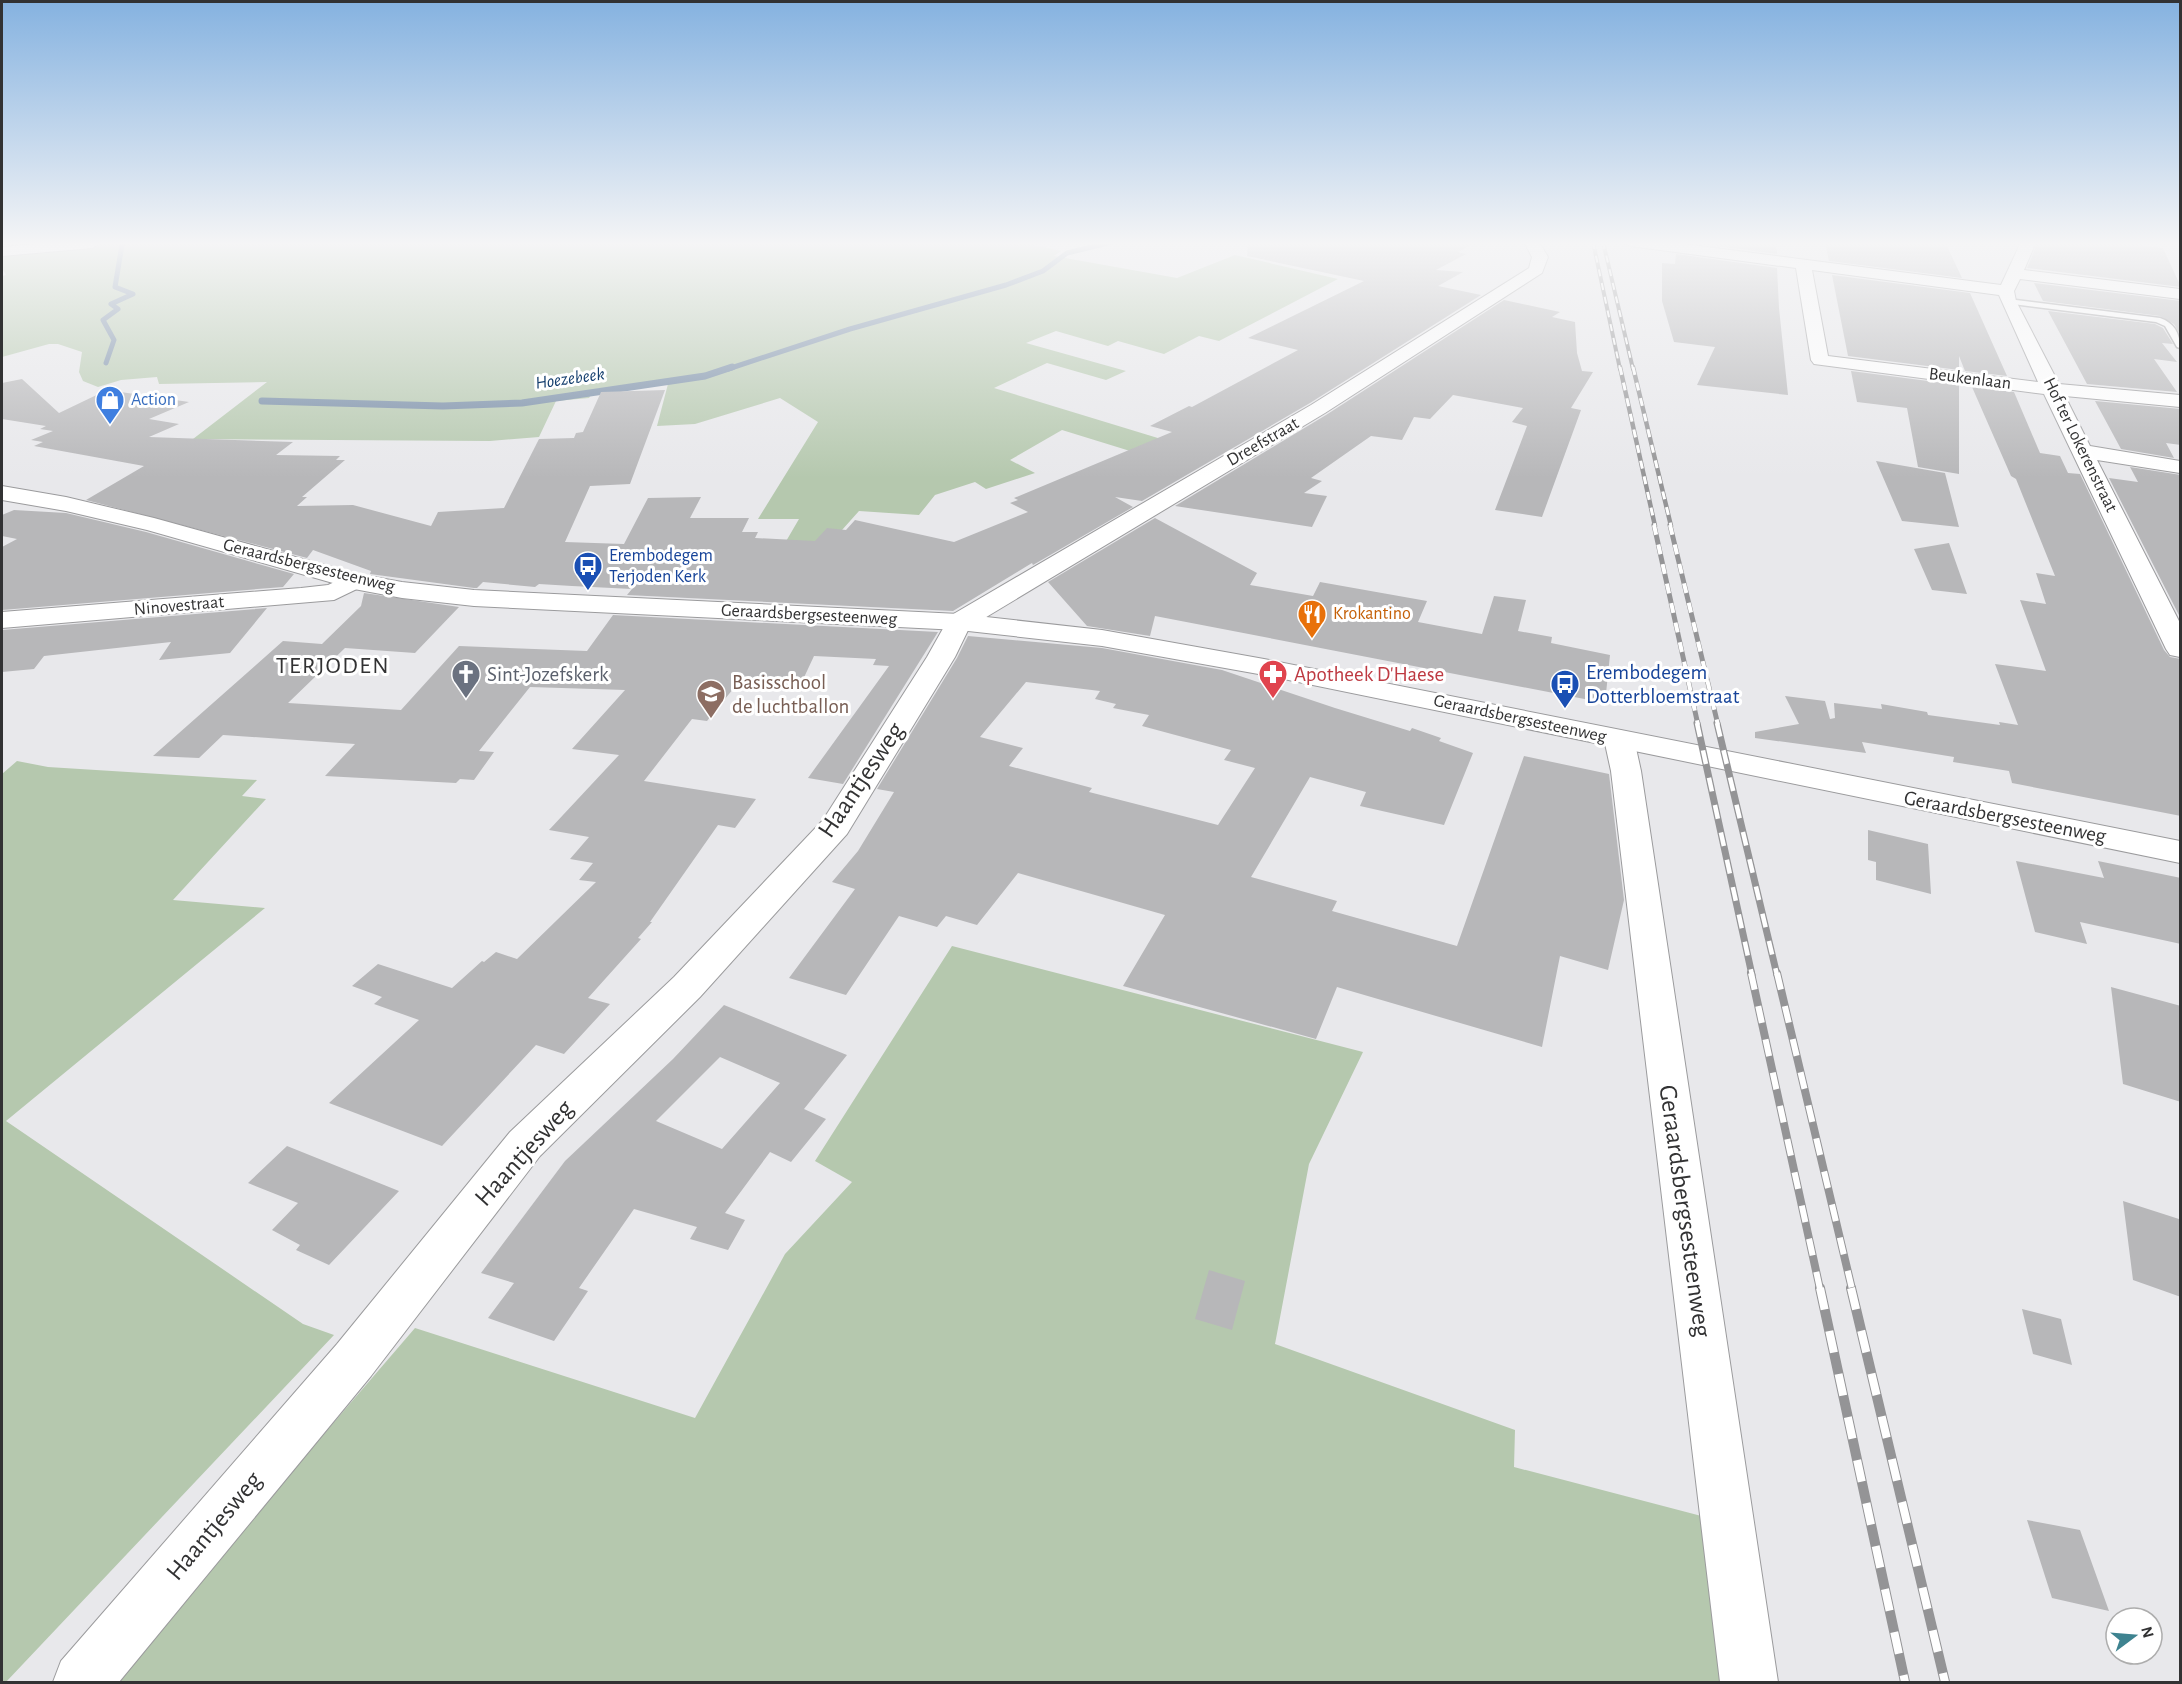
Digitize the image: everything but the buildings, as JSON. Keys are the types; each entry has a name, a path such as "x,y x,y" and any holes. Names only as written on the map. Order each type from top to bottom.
{"street":[{"name":"Dreefstraat","path":"959,622 1027,579 1318,410 1457,321"},
{"name":"Beukenlaan","path":"1813,321 1820,360 2047,380 2181,399"},
{"name":"Hof ter Lokerenstraat","path":"2019,321 2181,649"},
{"path":"2083,451 2181,466"},
{"name":"Geraardsbergsesteenweg","path":"2,493 66,504 154,525 354,581 402,590 474,598 959,622 1102,638 1253,665 2181,852"},
{"name":"Ninovestraat","path":"2,620 301,596 334,591 354,581"},
{"name":"Haantjesweg","path":"82,1683 354,1360 525,1144 687,987 835,827 941,657 959,622"},
{"name":"Geraardsbergsesteenweg","path":"1619,739 1626,771 1749,1683"}],"lane":[{"path":"2159,321 2168,324 2181,345"}],"green space":[{"path":"2,321 1258,321 1219,341 1199,336 1164,354 1118,341 1108,346 1056,331 1026,343 1126,371 1106,380 1047,363 994,388 1207,453 1156,459 1062,430 1010,460 1035,473 986,489 975,482 935,495 919,515 859,511 825,549 785,543 799,519 758,519 818,422 780,398 695,424 657,426 668,384 595,389 589,398 556,401 539,437 490,441 193,439 267,382 159,384 157,377 121,380 98,387 83,381 79,372 82,352 58,344 49,344 2,357"},
{"path":"17,761 48,767 257,780 242,796 266,799 173,900 265,908 6,1121 303,1324 334,1335 6,1682 2,1682 2,774"},
{"path":"952,946 1363,1052 1309,1164 1275,1344 1515,1430 1514,1467 1709,1518 1729,1682 114,1682 170,1613 415,1328 695,1418 785,1254 852,1182 815,1161"}],"waterway":[{"name":"Hoezebeek","path":"103,321 114,340 106,363"},
{"name":"Hoezebeek","path":"728,369 880,321"},
{"name":"Hoezebeek","path":"262,401 443,406 522,403 705,376 732,367"}],"railway":[{"path":"1610,321 1620,369"},
{"path":"1622,321 1633,369"},
{"path":"1620,367 1655,526"},
{"path":"1633,367 1671,526"},
{"path":"1654,525 1698,725"},
{"path":"1670,525 1718,725"},
{"path":"1697,723 1752,975"},
{"path":"1717,723 1777,975"},
{"path":"1751,973 1820,1289"},
{"path":"1777,973 1852,1289"},
{"path":"1820,1288 1905,1682"},
{"path":"1851,1288 1945,1682"}],"place":[{"name":"Action","path":"110,426"},
{"name":"Erembodegem Terjoden Kerk","path":"588,592"},
{"name":"Krokantino","path":"1312,640"},
{"name":"Sint-Jozefskerk","path":"466,700"},
{"name":"Apotheek D'Haese","path":"1273,700"},
{"name":"Erembodegem Dotterbloemstraat","path":"1565,710"},
{"name":"Basisschool de luchtballon","path":"711,720"}],"district":[{"name":"TERJODEN","path":"333,666"}]}
